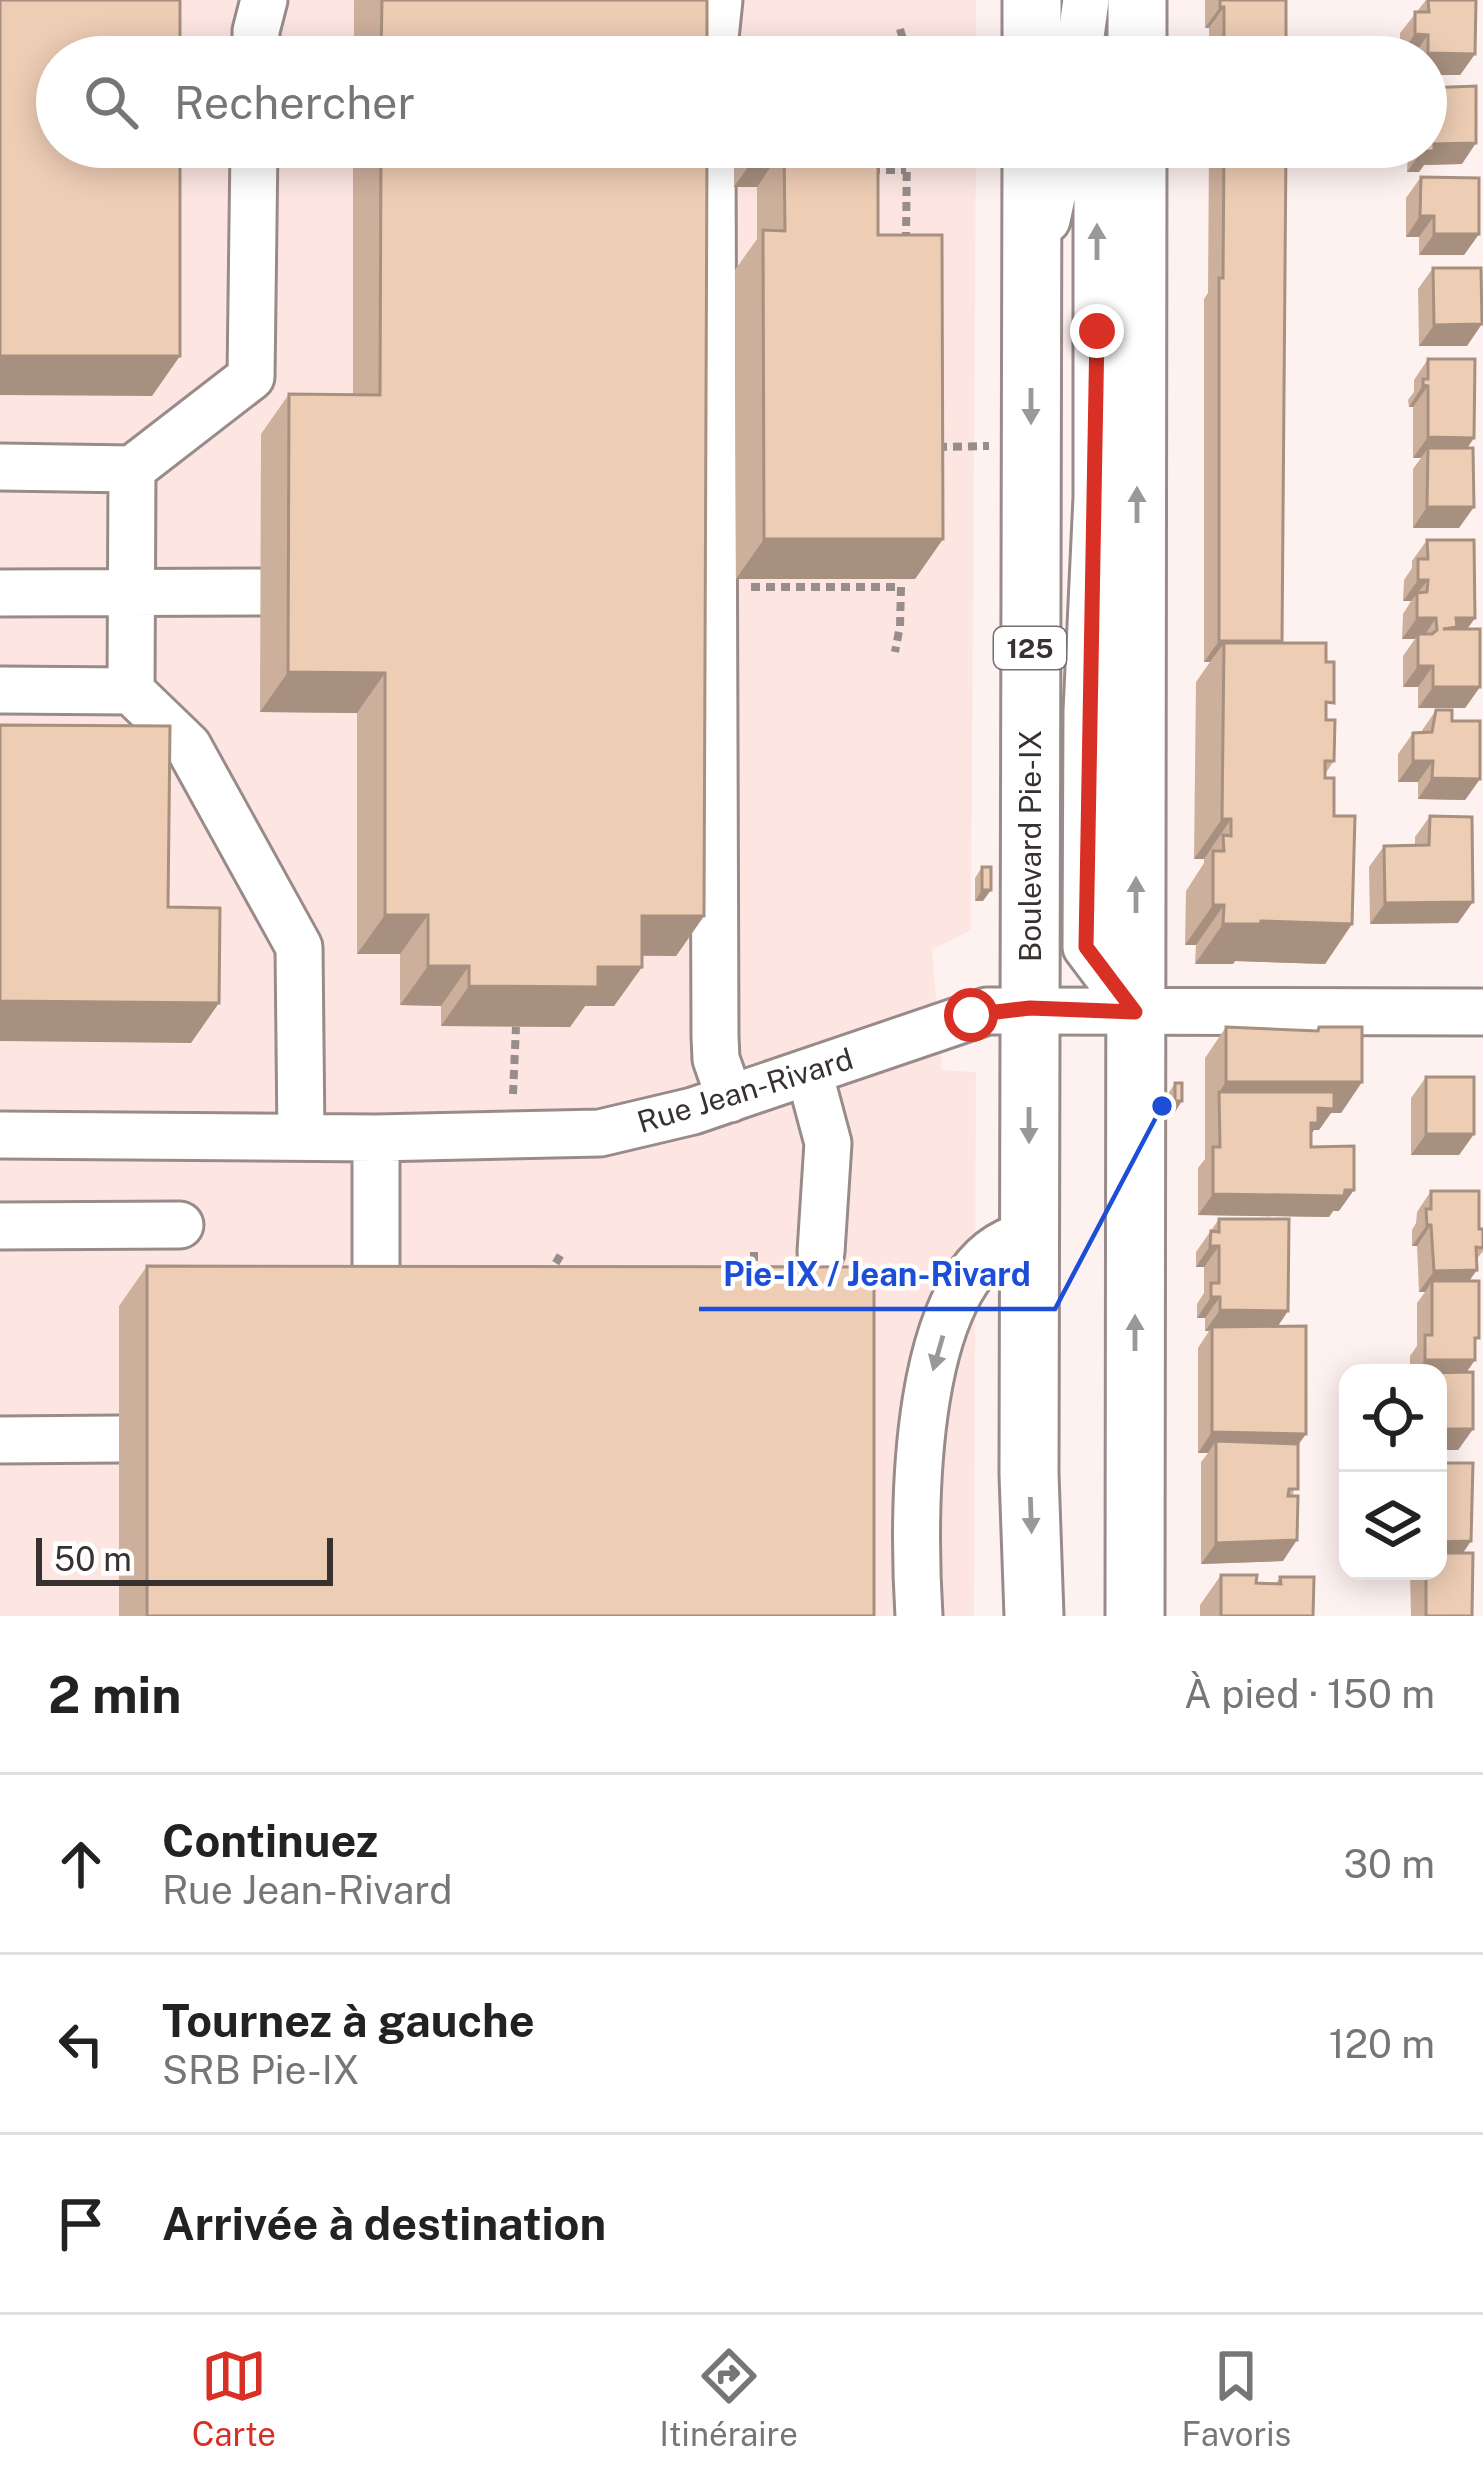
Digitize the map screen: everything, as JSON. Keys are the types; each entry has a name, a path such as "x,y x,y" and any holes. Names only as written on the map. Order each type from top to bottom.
{"main road":[{"path":"1032,0 1032,36"},
{"path":"1137,0 1137,36"},
{"name":"Boulevard Pie-IX","path":"1031,168 1029,1474 1034,1616"},
{"path":"1135,1616 1137,168"}],"street":[{"path":"256,36 264,0"},
{"path":"715,36 719,0"},
{"path":"1082,36 1088,0"},
{"path":"1088,0 1092,36"},
{"path":"0,467 132,469 251,377 254,168"},
{"path":"712,168 715,1037 716,1059 730,1100"},
{"path":"1031,289 1059,168"},
{"path":"1097,168 1096,497 1087,711 1086,947 1135,1012"},
{"path":"131,691 132,469"},
{"path":"0,593 260,592"},
{"path":"0,690 131,691 188,746 299,947 301,1137"},
{"name":"Rue Jean-Rivard","path":"0,1135 376,1138 600,1132 730,1100 971,1015 1030,1008 1483,1012"},
{"path":"809,1072 828,1143 821,1252"},
{"path":"376,1138 376,1306"},
{"path":"0,1226 180,1225"},
{"path":"919,1616 920,1457 940,1345 976,1266 1000,1244 1029,1235"},
{"path":"0,1439 119,1439"}],"path":[{"path":"900,29 902,36"},
{"path":"866,170 906,170 906,254"},
{"path":"934,448 990,446"},
{"path":"738,587 901,587 895,652"},
{"path":"513,1094 516,1027"},
{"path":"545,1281 563,1251"},
{"path":"754,1252 754,1288"}],"shaded area":[{"path":"0,0 976,0 976,36 36,36 36,168 976,168 971,930 932,950 942,1070 976,1072 974,1616 0,1616"}],"building":[{"path":"0,0 180,0 180,36 36,36 36,168 180,168 180,356 0,356"},
{"path":"382,0 707,0 707,36 381,36"},
{"path":"1220,0 1286,0 1286,36 1224,36 1224,7"},
{"path":"1428,0 1476,0 1475,54 1447,53 1447,36 1415,34 1415,12 1429,12"},
{"path":"1476,86 1476,143 1447,144 1447,87"},
{"path":"381,168 707,168 704,916 642,916 642,967 598,967 598,987 469,986 469,966 428,966 428,915 385,915 385,673 288,672 289,394 380,395"},
{"path":"784,168 878,168 878,235 942,235 943,539 764,539 763,230 785,231"},
{"path":"1224,168 1286,168 1282,641 1219,641 1219,278 1223,278"},
{"path":"1421,177 1479,178 1479,234 1434,234 1434,216 1420,216"},
{"path":"1433,268 1481,268 1482,324 1434,325"},
{"path":"1428,359 1475,359 1474,438 1428,437 1428,386 1423,379 1428,379"},
{"path":"1428,448 1473,448 1474,507 1427,507"},
{"path":"1427,540 1474,540 1475,618 1456,618 1457,627 1443,629 1480,629 1480,687 1433,687 1433,666 1418,666 1418,634 1437,630 1436,618 1417,618 1417,593 1427,592 1428,580 1418,580 1418,559 1428,559"},
{"path":"1224,643 1326,643 1326,662 1334,662 1334,703 1326,702 1326,720 1335,720 1334,761 1325,761 1325,778 1334,778 1334,816 1355,816 1352,924 1223,924 1224,905 1213,905 1213,851 1224,851 1223,835 1231,836 1231,819 1222,819"},
{"path":"1436,710 1452,710 1452,721 1480,721 1480,779 1432,778 1433,761 1413,761 1413,733 1432,732"},
{"path":"0,725 170,726 168,907 220,908 219,1003 0,1001"},
{"path":"1430,816 1472,817 1473,902 1385,903 1384,846 1429,845"},
{"path":"982,867 991,867 991,890 982,890"},
{"path":"1226,1027 1318,1031 1319,1027 1362,1027 1362,1082 1226,1082"},
{"path":"1426,1077 1474,1077 1474,1134 1426,1134"},
{"path":"1175,1083 1182,1083 1182,1101 1175,1101"},
{"path":"1219,1092 1334,1092 1334,1109 1318,1108 1318,1123 1311,1123 1311,1147 1354,1146 1354,1190 1345,1190 1344,1196 1213,1194 1213,1147 1220,1147"},
{"path":"1431,1191 1479,1191 1483,1248 1476,1247 1477,1270 1434,1271 1426,1209 1431,1209"},
{"path":"1219,1219 1289,1219 1288,1311 1220,1310 1220,1297 1211,1297 1211,1283 1219,1283 1219,1246 1210,1246 1211,1231 1219,1232"},
{"path":"147,1266 874,1267 874,1616 147,1616"},
{"path":"1432,1281 1479,1281 1475,1360 1425,1360 1425,1335 1432,1335"},
{"path":"1306,1326 1306,1434 1212,1432 1212,1327"},
{"path":"1473,1372 1473,1429 1447,1429 1447,1373"},
{"path":"1216,1441 1298,1444 1298,1489 1289,1489 1288,1496 1298,1496 1297,1540 1216,1543"},
{"path":"1447,1463 1473,1463 1471,1541 1447,1542"},
{"path":"1447,1553 1473,1553 1472,1616 1426,1616 1426,1580 1447,1580"},
{"path":"1221,1575 1257,1575 1256,1583 1281,1584 1280,1577 1314,1577 1313,1616 1221,1616"}],"place":[{"name":"Pie-IX / Jean-Rivard","path":"1162,1106"}],"route":[{"path":"971,1015 1030,1008 1135,1012 1086,947 1097,331"}]}
